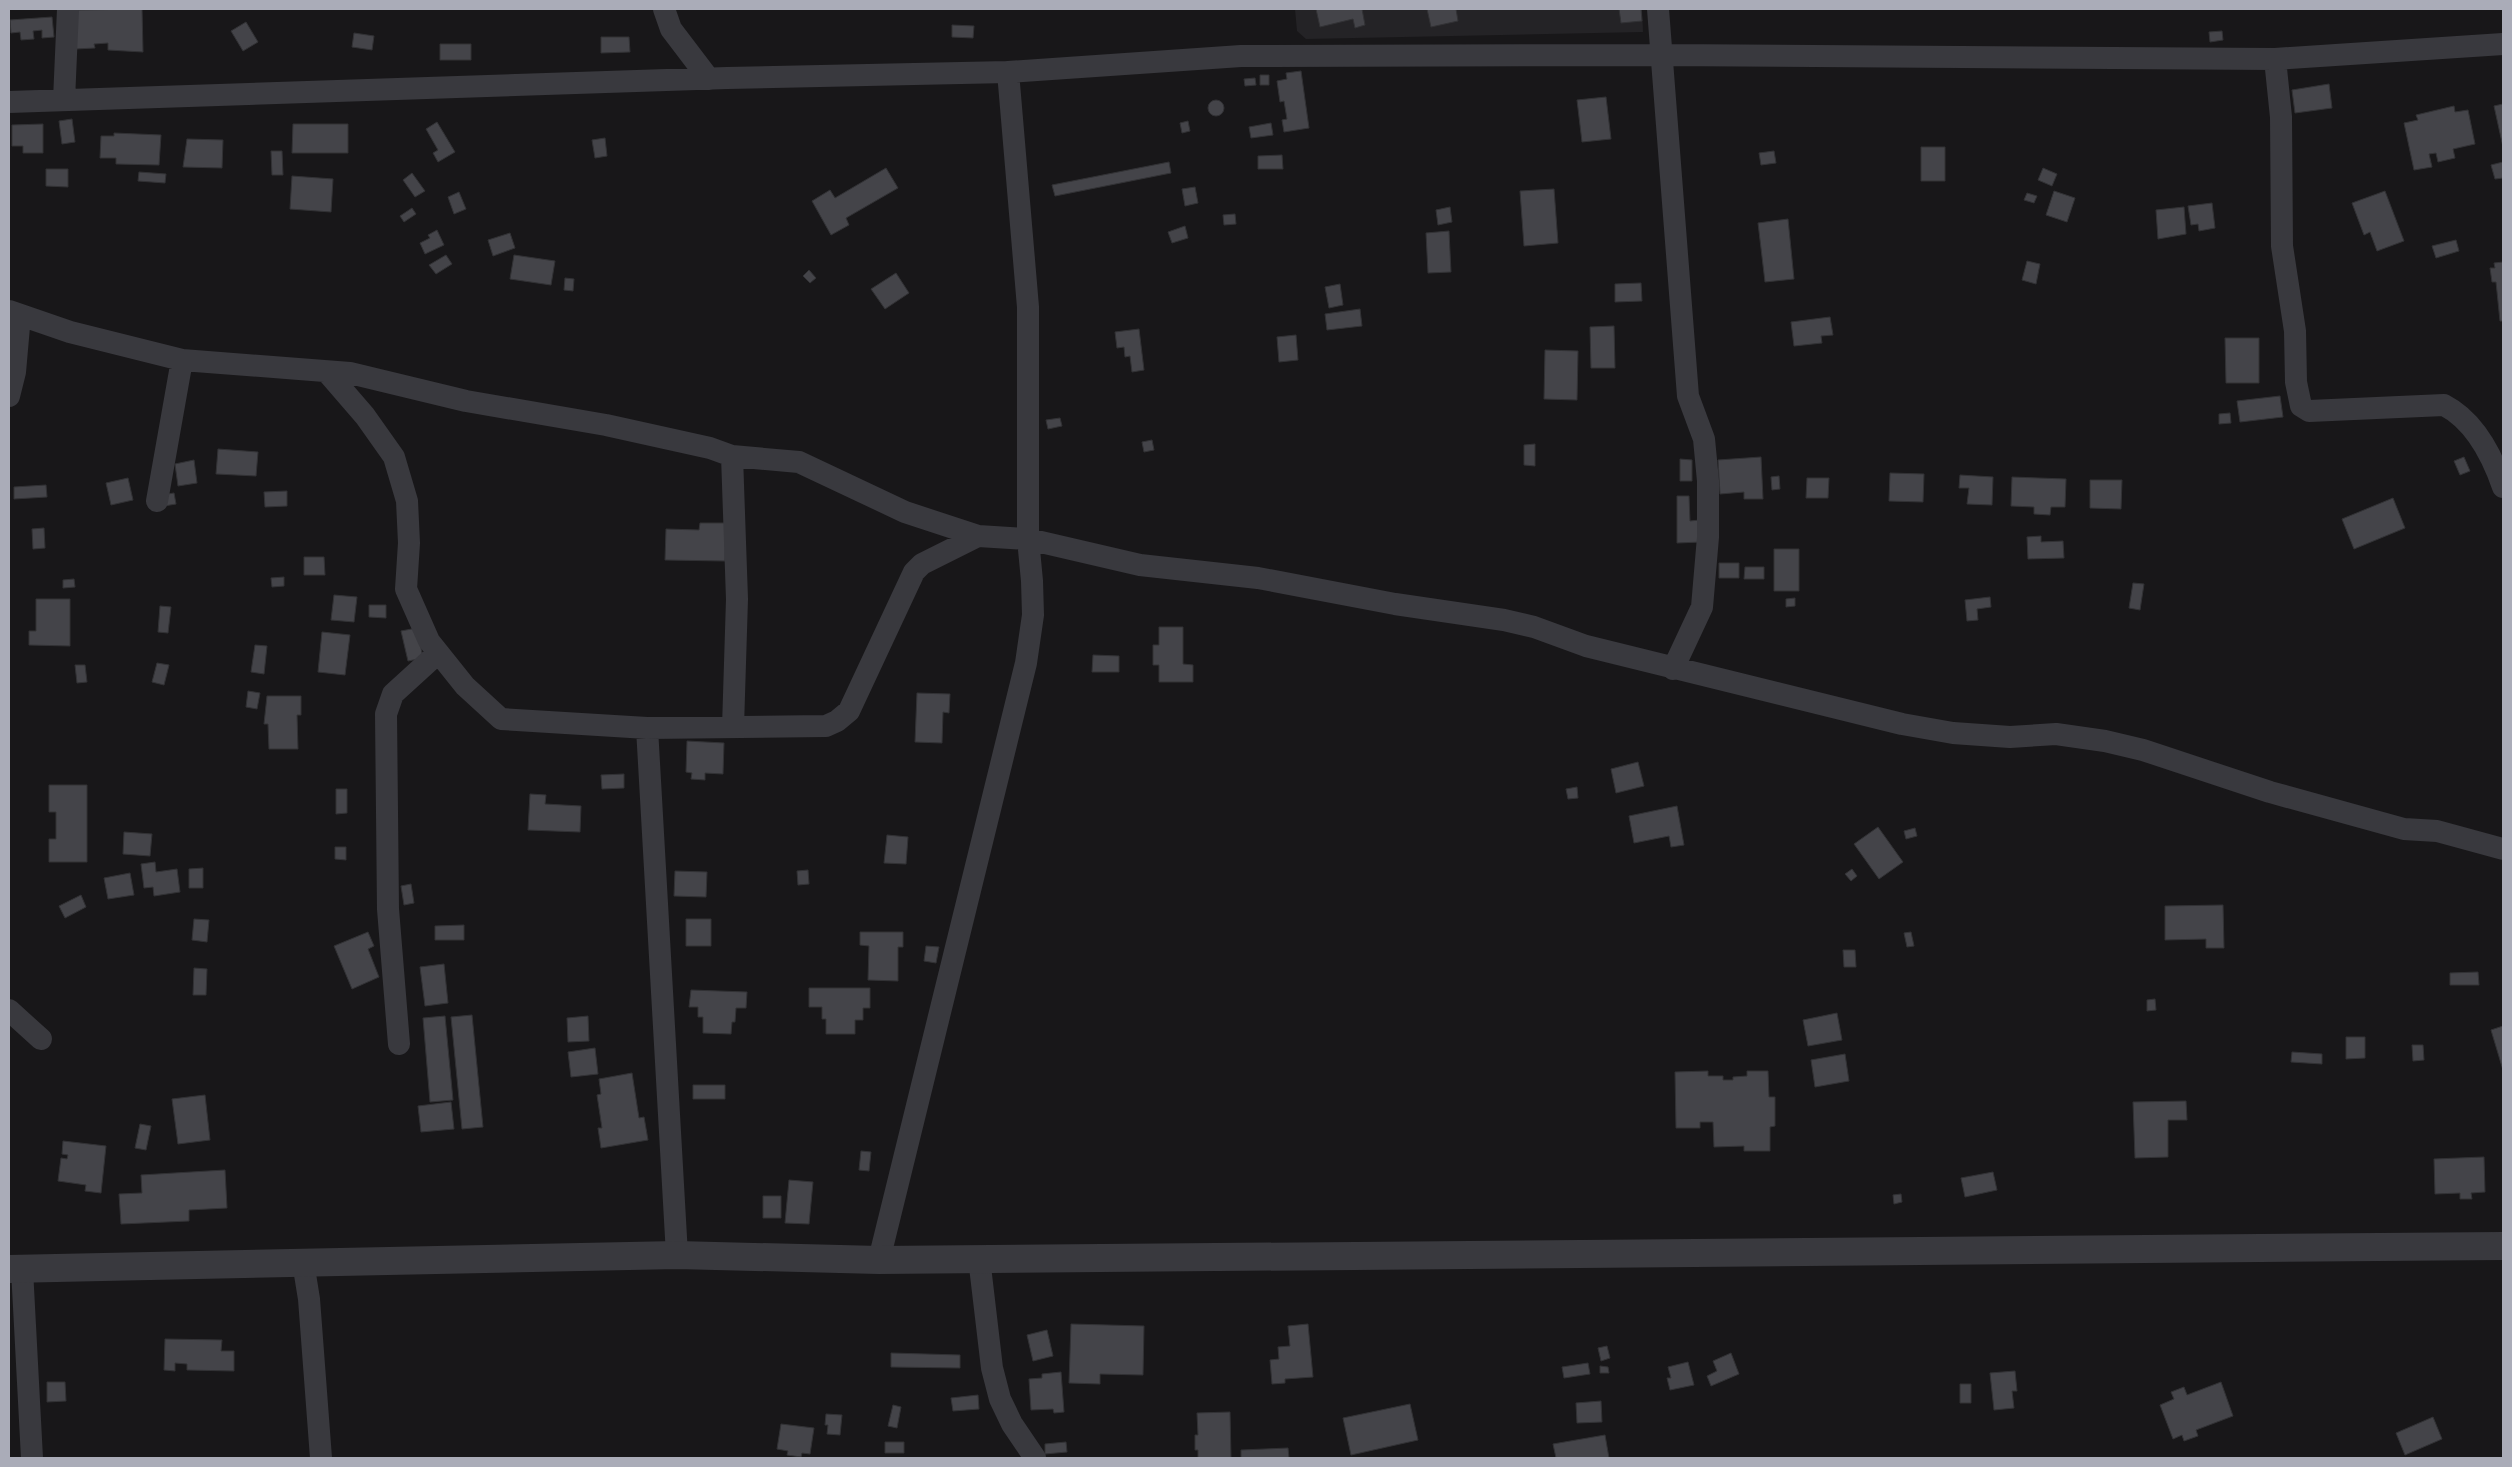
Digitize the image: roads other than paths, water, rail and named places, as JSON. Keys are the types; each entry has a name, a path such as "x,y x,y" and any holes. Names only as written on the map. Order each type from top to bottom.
{"street":[{"path":"64,100 68,9"},
{"path":"664,9 671,29 709,79"},
{"path":"1658,9 1688,396 1704,439 1708,481 1708,537 1702,607 1674,669"},
{"path":"9,102 709,79 1008,72 1241,56 1662,55 2275,59 2503,44"},
{"path":"2275,59 2281,116 2282,246 2295,330 2296,382 2301,406 2309,411 2444,405 2463,416 2494,461 2503,487"},
{"path":"879,1260 1026,663 1033,614 1028,539 1028,307 1008,72"},
{"path":"9,396 15,372 14,313 77,334 182,360 350,373 466,401 606,425 710,448 732,456 800,462 904,512 978,536 1028,539 1140,564 1258,578 1404,605 1504,620 1534,627 1586,646 1674,669 1892,722 1952,733 2010,737 2063,735 2105,740 2151,752 2270,792 2404,829 2437,831 2503,849"},
{"path":"157,501 182,360"},
{"path":"327,372 365,416 394,457 407,501 409,542 406,588 429,641 465,686 501,719 647,728 826,726 838,721 849,711 914,572 922,564 978,536"},
{"path":"732,456 737,599 733,727"},
{"path":"399,1044 388,910 386,714 393,694 438,653"},
{"path":"647,728 677,1255"},
{"path":"9,1010 41,1039"},
{"path":"32,1458 15,1269 677,1255 879,1260 2503,1246"},
{"path":"980,1258 992,1368 1000,1399 1012,1424 1035,1458"},
{"path":"303,1262 310,1299 320,1458"}]}
